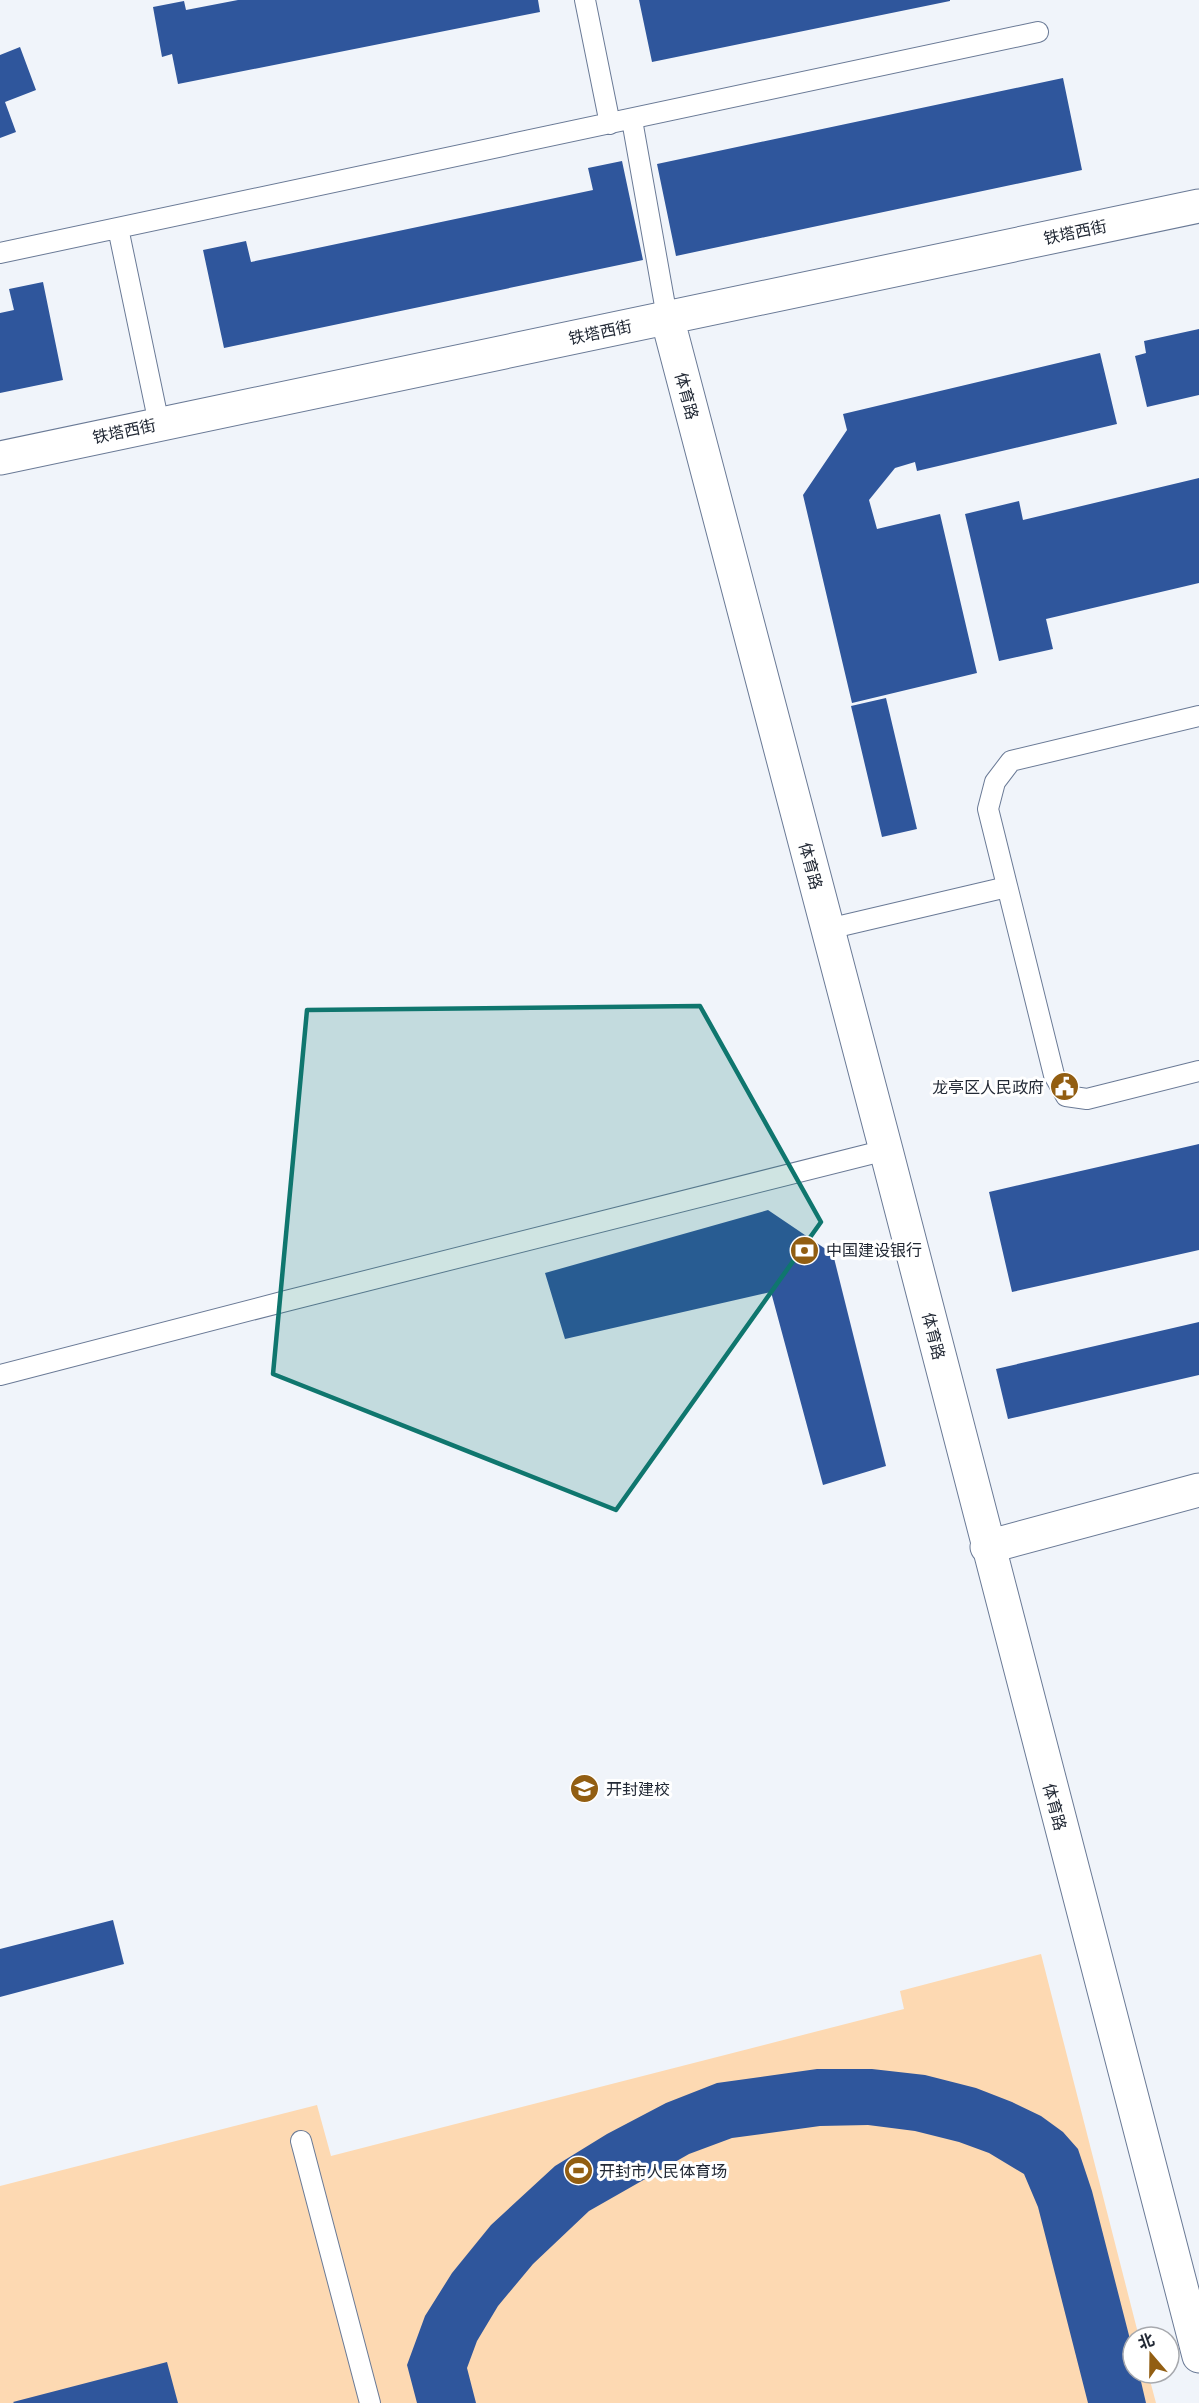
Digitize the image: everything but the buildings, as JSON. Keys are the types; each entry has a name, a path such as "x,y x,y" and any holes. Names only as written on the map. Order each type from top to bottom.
{"street":[{"name":"铁塔西街","path":"0,458 1199,206"},
{"name":"体育路","path":"667,317 1199,2356"},
{"path":"987,1547 1199,1490"}],"lane":[{"path":"585,0 610,124"},
{"path":"0,253 1038,32"},
{"path":"632,120 667,317"},
{"path":"118,228 159,424"},
{"path":"1199,716 1011,761 995,782 988,809 1054,1075 1066,1096 1088,1099 1199,1071"},
{"path":"828,929 1007,887"},
{"path":"0,1376 286,1301 886,1150"},
{"path":"301,2141 370,2403"}],"highlighted area":[{"path":"700,1006 821,1222 616,1510 273,1374 307,1010"}],"shaded area":[{"name":"开封市人民体育场","path":"1041,1954 1136,2325 1121,2325 1121,2385 1151,2385 1156,2403 0,2403 0,2186 317,2105 331,2156 904,2009 900,1991"}],"place":[{"name":"龙亭区人民政府","path":"1065,1087"},
{"name":"中国建设银行","path":"805,1250"},
{"name":"开封建校","path":"585,1789"},
{"name":"开封市人民体育场","path":"578,2171"}]}
